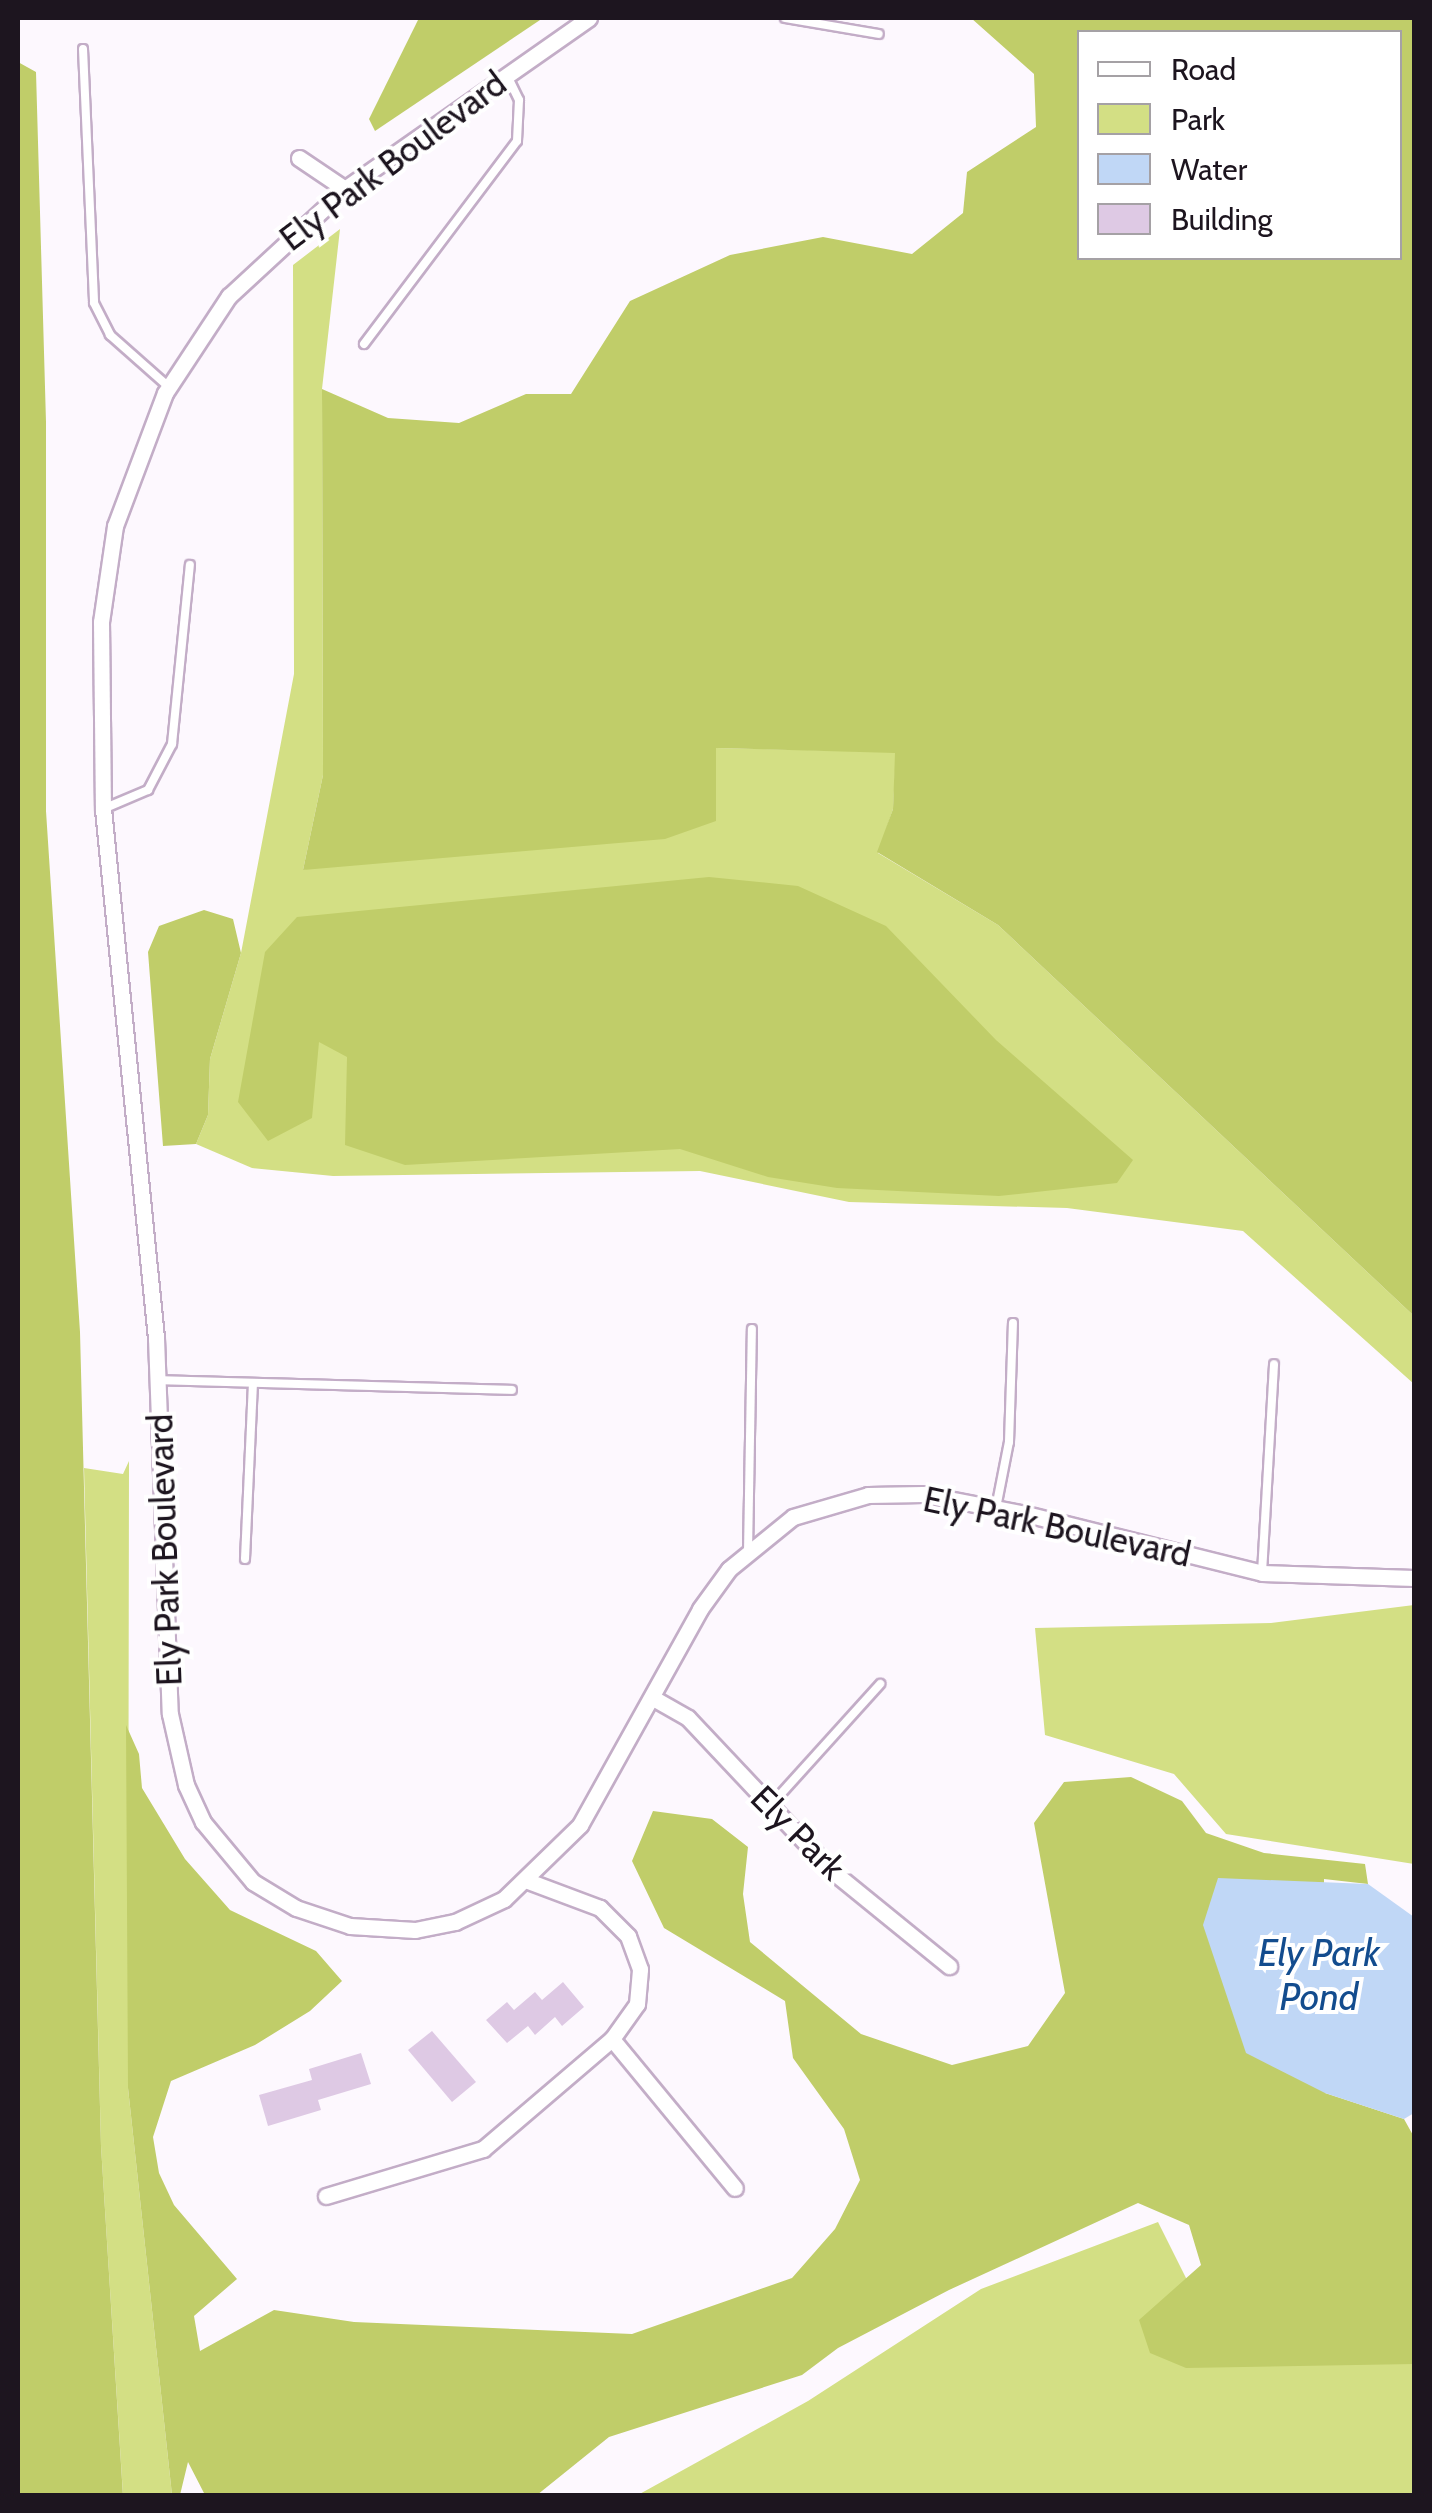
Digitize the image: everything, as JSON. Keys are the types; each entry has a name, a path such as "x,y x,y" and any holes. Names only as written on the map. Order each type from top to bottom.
{"street":[{"name":"Ely Park Boulevard","path":"589,18 345,188 229,296 169,386 115,526 101,622 103,809 158,1380 170,1714 186,1785 216,1844 253,1882 296,1908 362,1929 455,1922 528,1880 580,1826 700,1609 748,1552 793,1517 868,1495 923,1494 996,1508 1262,1573 1320,1580 1414,1578"},
{"path":"298,158 345,188"},
{"name":"Ely Park","path":"653,1698 688,1718 832,1871 949,1966"},
{"path":"326,2196 483,2149 612,2038 637,2004 640,1969 628,1936 600,1908 528,1880"},
{"path":"612,2038 735,2188"}],"lane":[{"path":"785,18 879,34"},
{"path":"83,49 94,303 110,336 169,386"},
{"path":"364,344 516,141 519,100 507,75"},
{"path":"103,809 148,790 172,744 190,565"},
{"path":"996,1508 1008,1442 1013,1322"},
{"path":"748,1552 752,1329"},
{"path":"1262,1573 1274,1364"},
{"path":"158,1380 512,1390"},
{"path":"245,1558 253,1382"},
{"path":"768,1807 880,1684"}],"green space":[{"path":"419,18 543,18 375,131 369,119"},
{"path":"971,18 1414,18 1414,1316 998,925 877,852 893,809 895,753 716,748 716,821 665,839 303,870 323,775 322,389 388,418 459,423 526,394 571,394 630,301 730,255 823,237 912,254 963,213 967,172 1036,127 1034,74"},
{"path":"18,62 36,72 46,422 46,811 80,1332 101,2146 123,2496 18,2495"},
{"path":"340,229 322,389 323,775 303,870 716,748 896,752 893,809 878,853 998,925 1414,1316 1414,1384 1243,1231 1067,1208 849,1202 700,1171 333,1176 252,1168 196,1144 208,1115 210,1059 241,953 294,674 293,265"},
{"path":"709,877 798,886 886,926 996,1040 1133,1160 1117,1183 999,1196 837,1188 768,1177 680,1149 405,1165 345,1145 347,1057 319,1042 312,1118 268,1141 238,1102 265,952 297,917"},
{"path":"204,910 233,919 241,953 210,1059 208,1115 196,1144 163,1146 148,952 159,926"},
{"path":"129,1461 128,2088 172,2495 123,2495 101,2146 84,1468 123,1474"},
{"path":"1414,1605 1414,1864 1226,1834 1174,1774 1045,1735 1035,1628 1271,1623"},
{"path":"126,1725 139,1754 142,1788 185,1859 230,1910 316,1951 342,1981 310,2011 255,2045 171,2081 153,2137 159,2173 174,2205 237,2279 194,2316 200,2351 274,2310 354,2322 632,2334 792,2278 835,2229 860,2180 844,2129 793,2058 785,2001 664,1928 632,1861 653,1811 712,1819 748,1847 743,1894 750,1942 861,2034 952,2065 1028,2046 1065,1993 1034,1823 1064,1782 1131,1777 1182,1801 1206,1833 1264,1853 1365,1864 1368,1884 1324,1879 1325,2093 1404,2119 1414,2137 1414,2364 1186,2368 1150,2353 1139,2320 1201,2265 1189,2225 1138,2203 949,2290 838,2348 802,2375 609,2437 537,2495 205,2495 188,2462 180,2495 172,2495 128,2088"},
{"path":"1158,2222 1228,2362 1414,2330 1414,2495 636,2496 808,2401 981,2289"}],"water":[{"name":"Ely Park Pond","path":"1218,1878 1368,1884 1414,1917 1414,2113 1404,2119 1325,2093 1246,2053 1203,1925"}],"building":[{"path":"563,1982 584,2007 562,2026 555,2017 535,2035 528,2026 507,2043 486,2020 507,2002 514,2010 535,1992 542,2000"},
{"path":"432,2031 476,2082 452,2102 408,2050"},
{"path":"361,2053 371,2084 318,2100 321,2110 268,2126 259,2095 312,2080 309,2069"}]}
